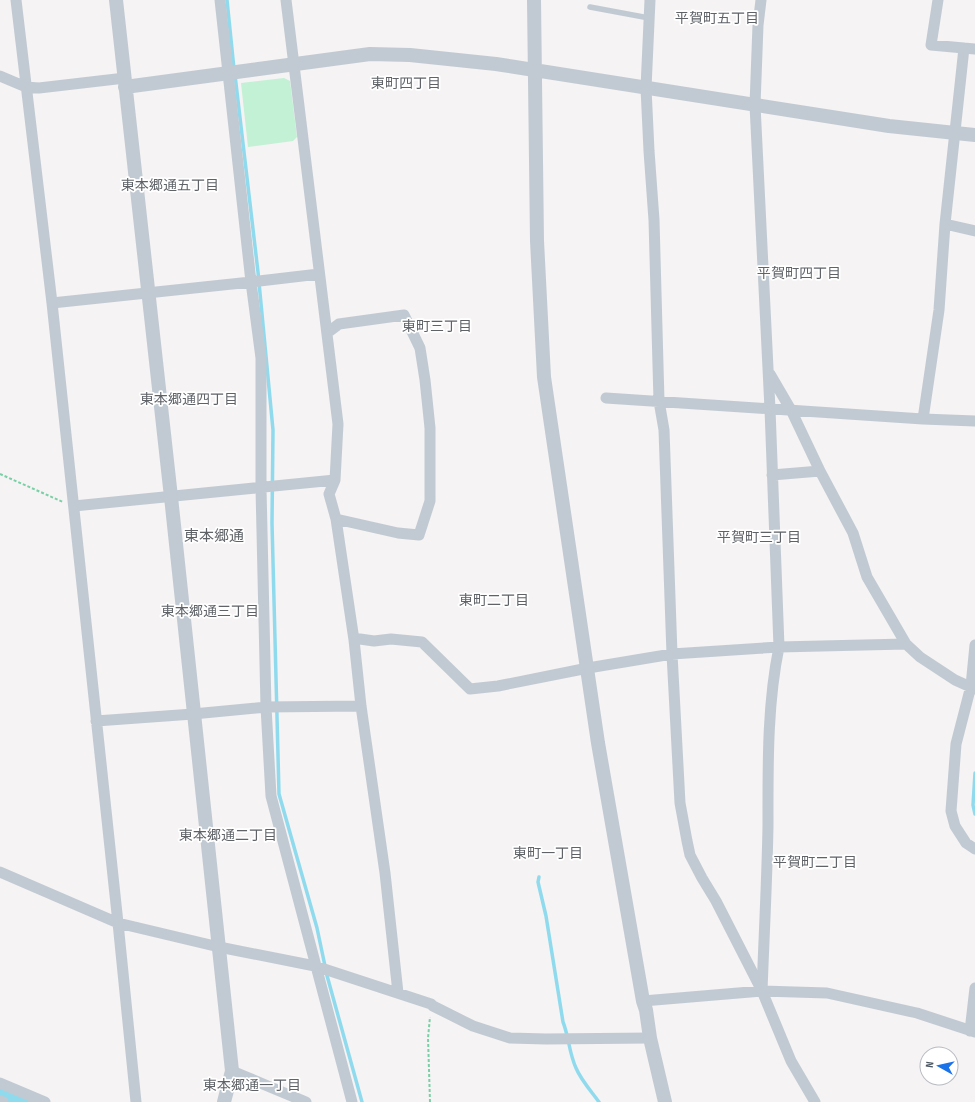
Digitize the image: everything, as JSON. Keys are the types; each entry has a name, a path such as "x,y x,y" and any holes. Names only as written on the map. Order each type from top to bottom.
{"street":[{"path":"16,0 52,303 136,1102"},
{"path":"116,0 149,293 232,1071 224,1102"},
{"path":"220,0 251,282 261,358 261,488 266,707 271,796 352,1102"},
{"path":"286,0 338,424 335,480 329,494 336,519 354,640 361,706 385,873 398,993"},
{"path":"534,0 537,241 544,377 598,743 643,1001 665,1102"},
{"path":"650,0 646,88 654,220 659,400 664,430 672,654 680,803 690,855 716,901 762,991 791,1061 815,1102"},
{"path":"761,0 758,25 755,105 770,409 779,647 774,670 770,727 767,875 762,991"},
{"path":"938,0 931,45 975,49"},
{"path":"923,419 939,310 945,224 964,48"},
{"path":"0,76 26,87 39,88 125,83 228,73 370,54 410,55 496,64 889,126 975,135"},
{"path":"945,224 975,231"},
{"path":"52,303 319,274"},
{"path":"327,332 339,324 404,315 420,348 430,428 430,501 419,536 336,519"},
{"path":"768,372 791,410 820,471 853,533 867,577 906,644 920,657 955,680 973,687"},
{"path":"606,398 659,400 770,409 975,421"},
{"path":"772,475 820,471"},
{"path":"74,506 335,480"},
{"path":"354,640 360,639 374,641 391,639 422,642 470,689 498,686 588,668 672,654 779,647 906,644"},
{"path":"975,645 973,687 956,744 952,811 955,826 966,843 975,849"},
{"path":"96,721 266,707 361,706"},
{"path":"0,872 118,923 219,947 316,966 432,1005 473,1026 510,1038 650,1038"},
{"path":"643,1001 762,991 827,993 917,1013 972,1031 975,988"},
{"path":"232,1071 306,1102"},
{"path":"0,1083 45,1102"}],"lane":[{"path":"590,7 649,18"}],"path":[{"path":"0,474 74,506"},
{"path":"430,1102 428,1038 432,1005"}],"green space":[{"path":"284,78 290,81 297,137 293,141 248,147 241,83"}],"waterway":[{"path":"227,0 234,69"},
{"path":"235,75 258,272 273,430 272,523 279,794 317,928 325,966"},
{"path":"975,773 973,805 975,814"},
{"path":"539,877 538,882 546,916 563,1022 572,1057 581,1077 599,1102"},
{"path":"326,972 362,1102"},
{"path":"0,1092 24,1102"}],"district":[{"name":"平賀町五丁目","path":"717,18"},
{"name":"東町四丁目","path":"406,83"},
{"name":"東本郷通五丁目","path":"170,185"},
{"name":"平賀町四丁目","path":"799,273"},
{"name":"東町三丁目","path":"437,326"},
{"name":"東本郷通四丁目","path":"189,399"},
{"name":"東本郷通","path":"214,536"},
{"name":"平賀町三丁目","path":"759,537"},
{"name":"東町二丁目","path":"494,600"},
{"name":"東本郷通三丁目","path":"210,611"},
{"name":"東本郷通二丁目","path":"228,835"},
{"name":"東町一丁目","path":"548,853"},
{"name":"平賀町二丁目","path":"815,862"},
{"name":"東本郷通一丁目","path":"252,1085"}]}
